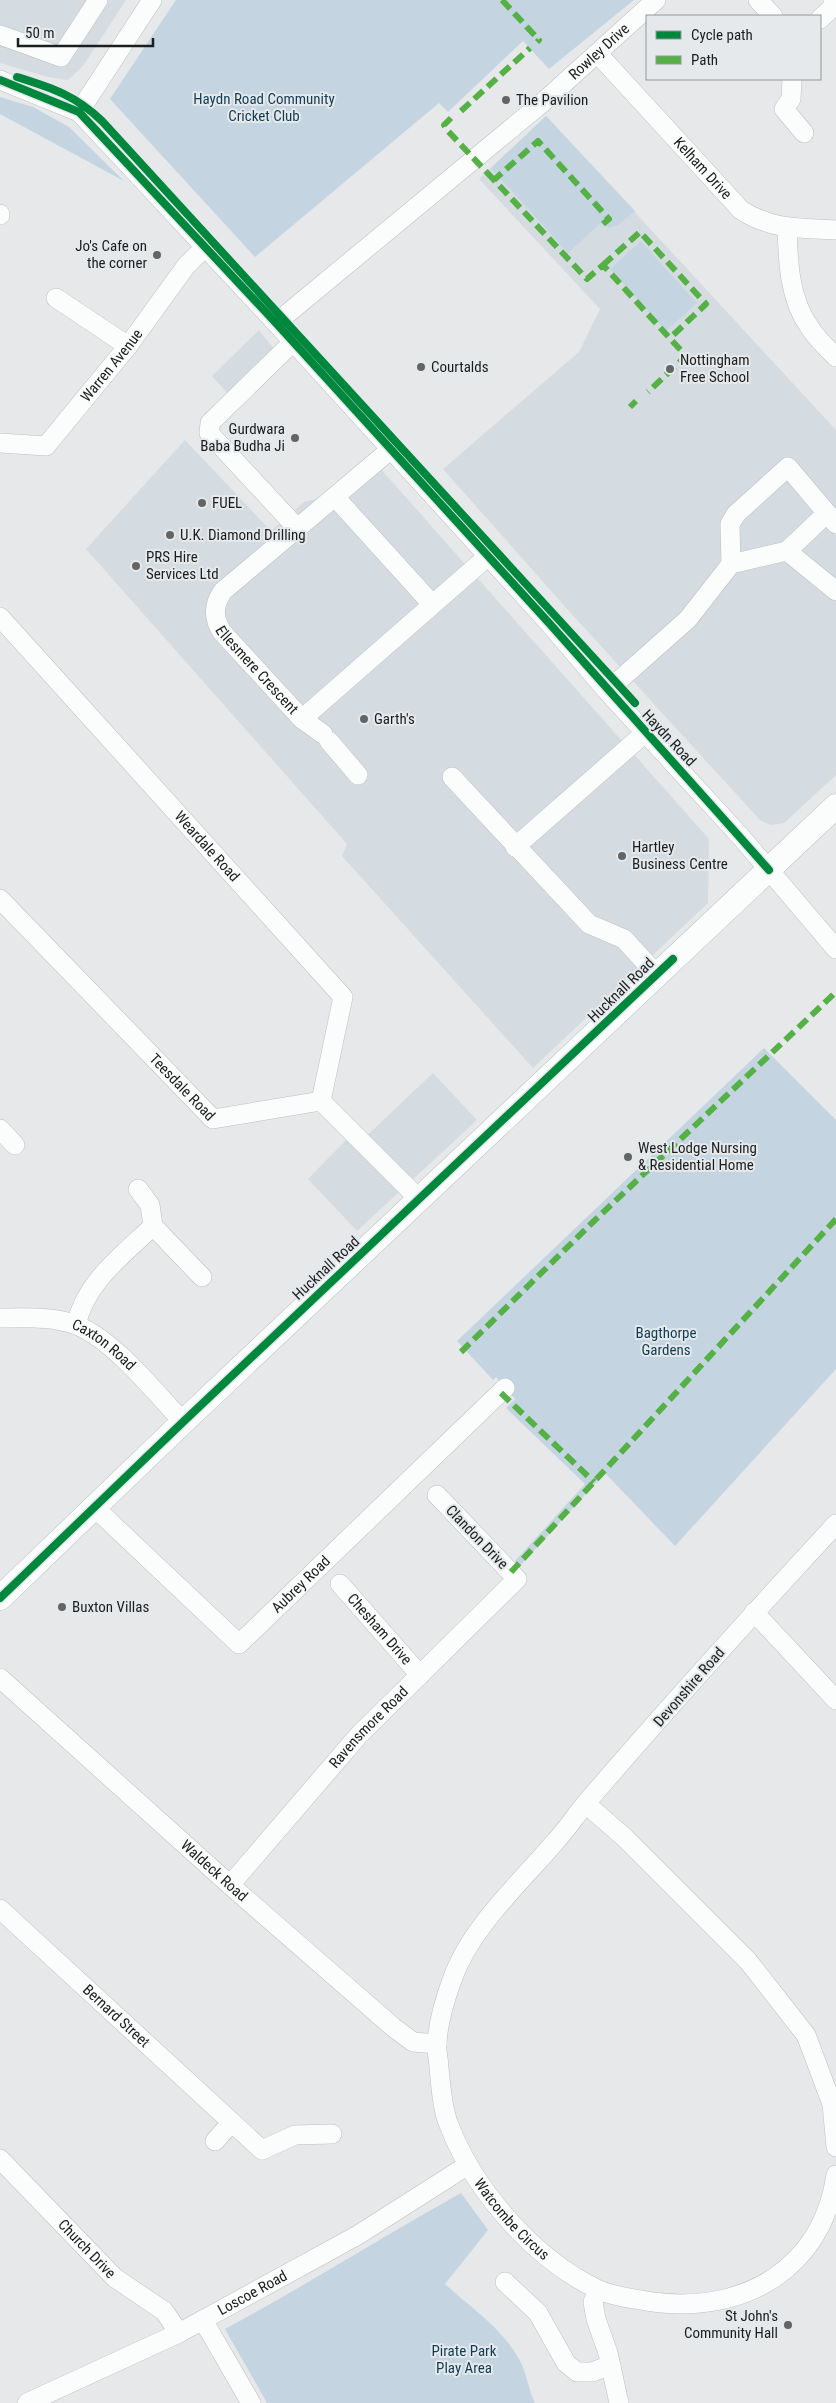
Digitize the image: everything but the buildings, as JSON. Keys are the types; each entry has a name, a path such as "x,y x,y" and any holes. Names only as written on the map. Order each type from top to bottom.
{"main road":[{"name":"Hucknall Road","path":"0,1598 183,1422 836,806"}],"street":[{"path":"0,35 61,57 98,0"},
{"path":"78,112 152,0"},
{"name":"Rowley Drive","path":"276,323 542,103 656,0"},
{"path":"758,0 772,15"},
{"path":"821,18 833,7 834,0"},
{"name":"Kelham Drive","path":"598,54 741,210 758,221 788,227 836,230"},
{"name":"Haydn Road","path":"0,80 78,112 276,323 549,624 607,691 735,830 836,949"},
{"path":"792,80 790,99 784,109 804,133"},
{"path":"788,227 788,264 793,289 810,328 836,358"},
{"name":"Warren Avenue","path":"0,443 46,446 128,346 186,266 204,248"},
{"path":"56,298 128,346"},
{"path":"293,342 210,423 209,433 298,529"},
{"name":"Ellesmere Crescent","path":"390,450 223,591 216,604 215,612 222,632 302,719 488,557"},
{"path":"607,691 688,619 731,564 787,550 831,518 788,467 736,514 730,524 731,564"},
{"path":"335,497 432,604"},
{"path":"787,550 836,591"},
{"name":"Weardale Road","path":"0,616 343,997 321,1101"},
{"path":"302,719 326,737 358,775"},
{"path":"515,847 645,733"},
{"path":"452,777 515,847 589,924 624,939 657,975"},
{"name":"Teesdale Road","path":"0,899 213,1119 321,1101"},
{"path":"321,1101 420,1200"},
{"path":"0,1129 15,1145"},
{"path":"138,1190 150,1205 153,1226 202,1277"},
{"path":"76,1325 78,1313 95,1282 153,1226"},
{"name":"Caxton Road","path":"0,1318 28,1318 76,1325 104,1341 183,1422"},
{"name":"Aubrey Road","path":"95,1508 239,1644 506,1388"},
{"name":"Clandon Drive","path":"437,1495 517,1579"},
{"name":"Devonshire Road","path":"545,1853 754,1612 836,1524"},
{"name":"Ravensmore Road","path":"230,1885 358,1736 517,1579"},
{"name":"Chesham Drive","path":"340,1584 420,1675"},
{"path":"754,1612 836,1700"},
{"name":"Waldeck Road","path":"0,1678 230,1885 393,2027 413,2042 437,2044"},
{"path":"586,1804 619,1832 724,1938 779,1999 806,2034 834,2103 836,2147"},
{"name":"Watcombe Circus","path":"545,1853 497,1908 468,1949 453,1978 437,2044 442,2092 448,2124 468,2164 507,2219 551,2260 598,2290 629,2298 673,2305 712,2303 739,2297 766,2285 793,2263 828,2228 836,2175"},
{"name":"Bernard Street","path":"0,1908 231,2124 262,2150 295,2135 332,2134"},
{"path":"215,2141 231,2124"},
{"name":"Church Drive","path":"0,2158 115,2278 164,2311 179,2333"},
{"name":"Loscoe Road","path":"28,2403 179,2333 358,2235 468,2164"},
{"path":"505,2282 542,2311 566,2363 578,2372 592,2372 610,2365"},
{"path":"598,2290 593,2302 596,2319 619,2403"},
{"path":"202,2320 251,2403"}],"shaded area":[{"path":"0,0 126,0 83,66 68,80 48,77 0,63"},
{"path":"546,116 836,430 836,775 784,823 771,825 760,820 568,610 443,469 579,352 600,309 479,179"},
{"path":"259,330 274,349 228,394 212,376"},
{"path":"185,440 271,531 304,502 326,496 371,458 709,839 708,903 533,1068 342,856 347,844 86,549"},
{"path":"433,1073 477,1120 357,1231 308,1179 352,1134 360,1142"}],"green space":[{"name":"Haydn Road Community Cricket Club","path":"176,0 634,0 549,69 523,41 448,112 439,103 255,257 110,99"},
{"path":"0,97 33,107 69,127 124,181 0,114"},
{"path":"546,116 635,211 618,225 609,228 601,223 568,253 491,168"},
{"path":"641,241 697,303 666,331 610,269"},
{"name":"Bagthorpe Gardens","path":"764,1048 836,1120 836,1369 675,1546 605,1473 520,1566 515,1561 585,1484 506,1408 515,1399 496,1377 493,1380 457,1341"},
{"name":"Pirate Park Play Area","path":"461,2193 488,2230 445,2284 504,2337 522,2364 535,2403 267,2403 225,2329"}],"marked path":[{"path":"502,0 539,40 537,42"},
{"path":"461,111 530,48"},
{"path":"451,118 444,125 447,130 494,180"},
{"path":"603,224 609,219 538,141 494,180 587,279 603,265 686,356 648,392"},
{"path":"603,265 640,232 706,304 670,338"},
{"path":"630,407 636,401"},
{"path":"461,1352 594,1221 836,992"},
{"path":"511,1572 836,1219"},
{"path":"501,1393 594,1482"}],"cycle path":[{"path":"17,77 62,93 82,105 102,121 635,703"},
{"path":"0,80 79,112 276,323 549,623 769,870"},
{"path":"0,1598 183,1422 673,959"}],"place":[{"name":"The Pavilion","path":"506,100"},
{"name":"Jo's Cafe on the corner","path":"157,255"},
{"name":"Courtalds","path":"421,367"},
{"name":"Nottingham Free School","path":"670,369"},
{"name":"Gurdwara Baba Budha Ji","path":"295,438"},
{"name":"FUEL","path":"202,503"},
{"name":"U.K. Diamond Drilling","path":"170,535"},
{"name":"PRS Hire Services Ltd","path":"136,566"},
{"name":"Garth's","path":"364,719"},
{"name":"Hartley Business Centre","path":"622,856"},
{"name":"West Lodge Nursing & Residential Home","path":"628,1157"},
{"name":"Buxton Villas","path":"62,1607"},
{"name":"St John's Community Hall","path":"788,2325"}]}
